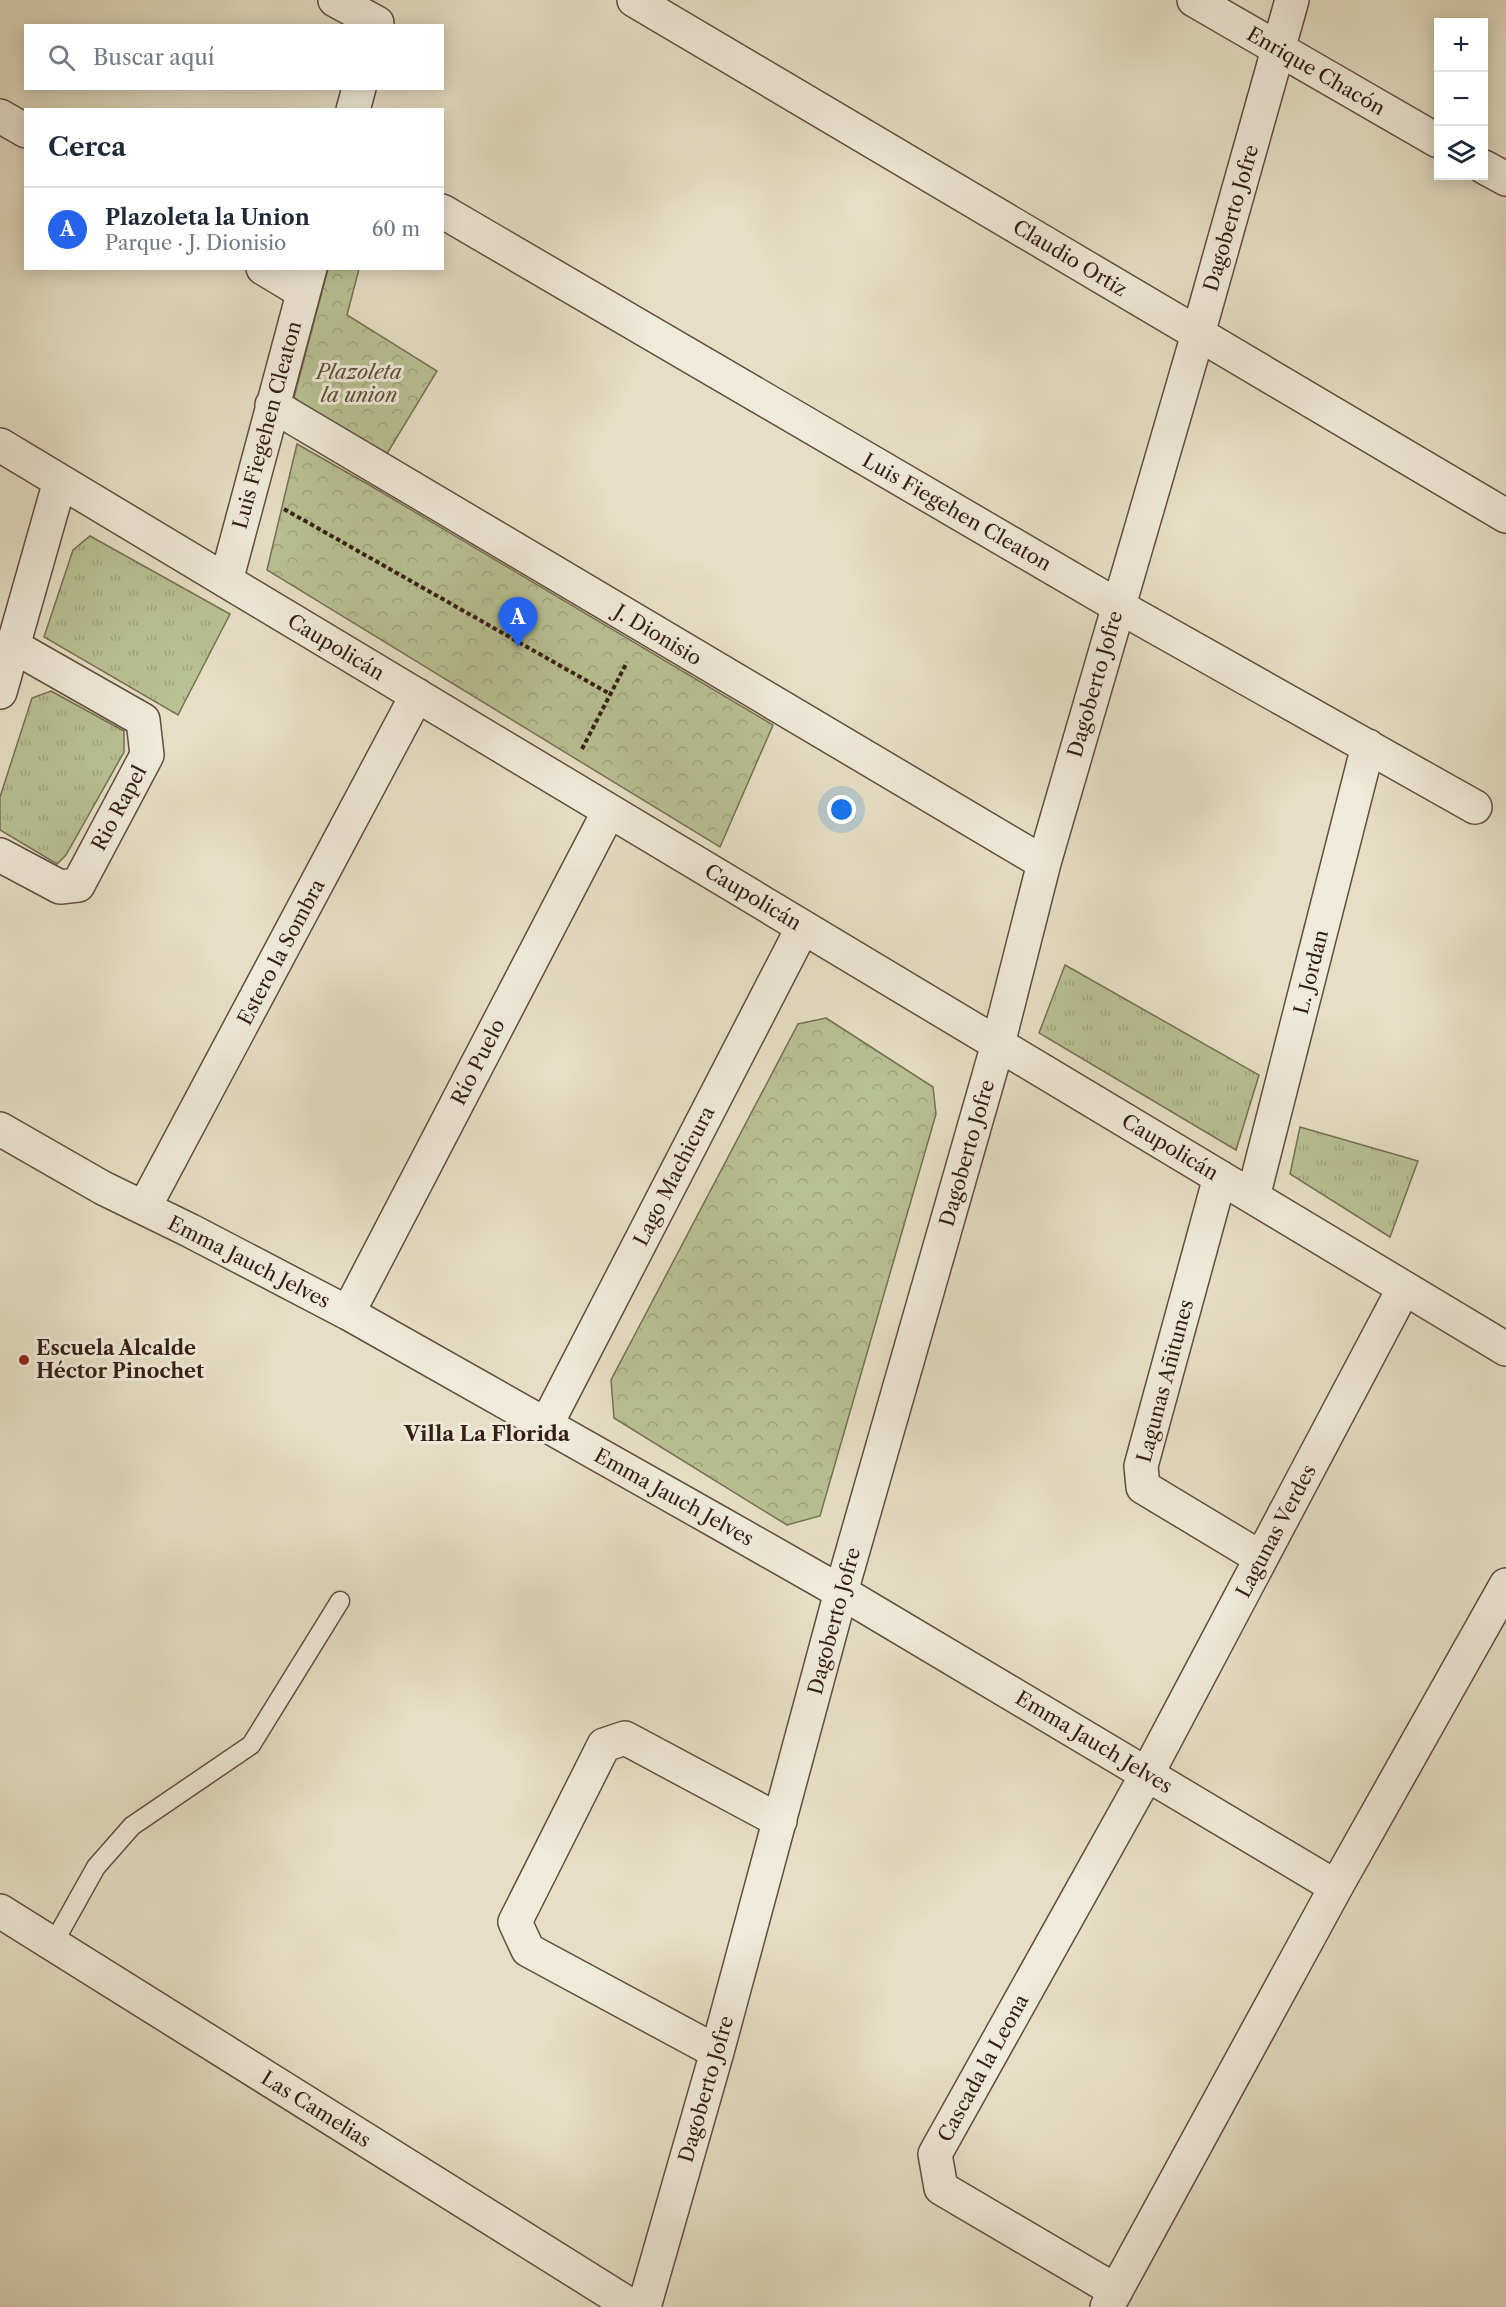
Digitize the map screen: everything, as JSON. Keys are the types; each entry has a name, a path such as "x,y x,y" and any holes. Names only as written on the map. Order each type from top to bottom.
{"street":[{"path":"335,0 377,24"},
{"name":"Claudio Ortiz","path":"634,0 1506,516"},
{"name":"Enrique Chacón","path":"1194,0 1434,139"},
{"name":"Dagoberto Jofre","path":"644,2307 717,2052 842,1592 998,1044 1044,863 1198,334 1292,0"},
{"path":"354,108 358,90"},
{"path":"0,116 24,130"},
{"path":"1488,168 1506,179"},
{"name":"Luis Fiegehen Cleaton","path":"444,212 1118,606 1475,807"},
{"path":"270,270 306,280"},
{"name":"Luis Fiegehen Cleaton","path":"226,581 306,280"},
{"name":"J. Dionisio","path":"272,405 1044,863"},
{"name":"Caupolicán","path":"0,446 1506,1349"},
{"path":"0,692 60,481"},
{"name":"Rio Rapel","path":"0,855 60,887 78,885 147,755 143,720 13,646"},
{"name":"Estero la Sombra","path":"144,1208 417,695"},
{"name":"L. Jordan","path":"1253,1197 1368,746"},
{"name":"Río Puelo","path":"348,1313 609,811"},
{"name":"Lago Machicura","path":"546,1425 803,927"},
{"name":"Emma Jauch Jelves","path":"0,1129 103,1188 348,1313 842,1592 1336,1887"},
{"name":"Lagunas Añitunes","path":"1220,1177 1141,1466 1143,1487 1262,1558"},
{"name":"Lagunas Verdes","path":"1147,1774 1404,1288"},
{"path":"1112,2299 1336,1887 1506,1585"},
{"path":"717,2052 528,1950 515,1922 604,1745 625,1738 780,1821"},
{"name":"Cascada la Leona","path":"1112,2299 941,2188 935,2154 1147,1774"},
{"name":"Las Camelias","path":"0,1911 633,2307"}],"lane":[{"path":"53,1944 96,1867 132,1826 251,1744 340,1601"}],"path":[{"path":"249,489 610,694"},
{"path":"564,784 645,627"}],"green space":[{"name":"Plazoleta la union","path":"328,270 359,270 347,315 437,371 382,462 293,401"},
{"name":"Plazoleta la union","path":"297,444 773,725 720,847 267,570"},
{"path":"90,536 230,614 178,715 44,637 73,550"},
{"path":"51,691 124,731 124,752 66,855 57,864 0,830 0,797 32,698"},
{"path":"1065,965 1259,1075 1236,1150 1039,1033"},
{"path":"826,1018 933,1087 936,1114 820,1516 787,1525 614,1418 611,1380 798,1024"},
{"path":"1300,1127 1418,1161 1390,1237 1290,1174"}],"place":[{"name":"Plazoleta la Union","path":"518,647"},
{"name":"Escuela Alcalde Héctor Pinochet","path":"24,1360"}],"district":[{"name":"Villa La Florida","path":"487,1434"}]}
